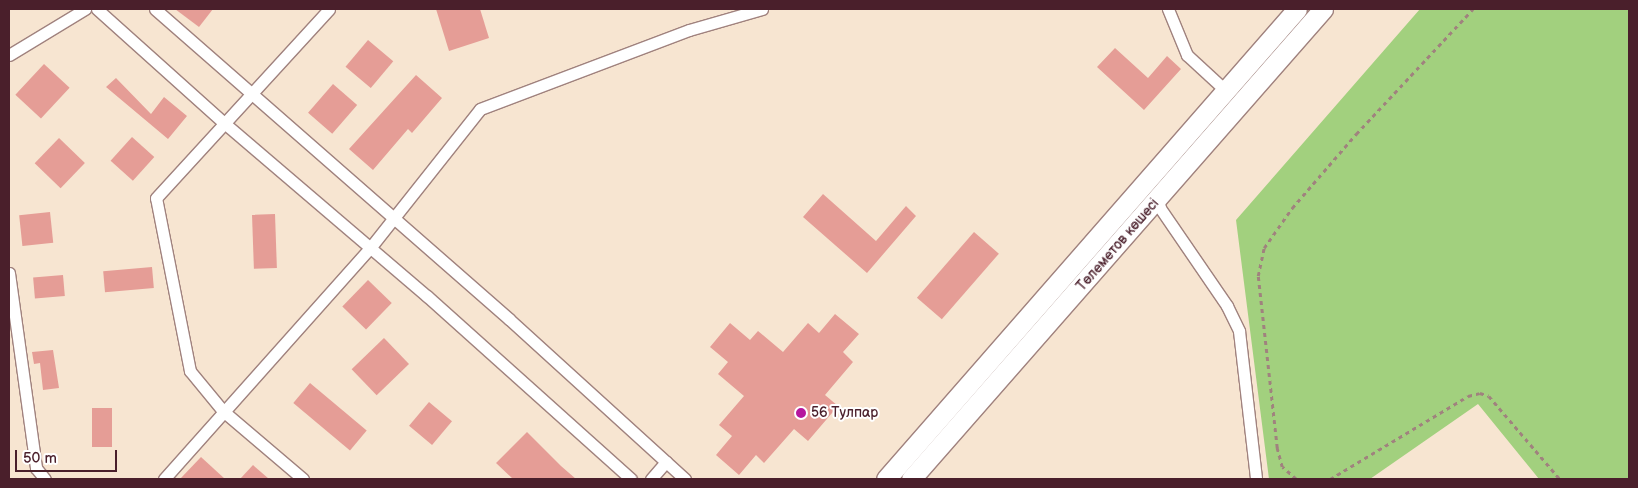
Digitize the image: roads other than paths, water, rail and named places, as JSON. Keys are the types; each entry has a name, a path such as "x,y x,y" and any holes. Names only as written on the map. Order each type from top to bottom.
{"main road":[{"name":"Төлеметов көшесі","path":"886,479 1297,9"},
{"name":"Төлеметов көшесі","path":"911,479 1323,9"},
{"path":"969,385 986,395"}],"street":[{"path":"9,55 85,9"},
{"path":"97,9 223,122 370,248 631,479"},
{"path":"155,9 249,94 394,218 685,479"},
{"path":"303,479 223,411 190,371 156,198 223,122 329,9"},
{"path":"164,479 370,248 480,110 689,30 762,9"},
{"path":"1168,9 1187,55 1225,90"},
{"path":"1158,198 1160,208 1227,306 1240,331 1256,479"},
{"path":"9,273 36,468 45,479"},
{"path":"651,479 666,462"}],"place":[{"name":"56 Тулпар","path":"801,413"}]}
